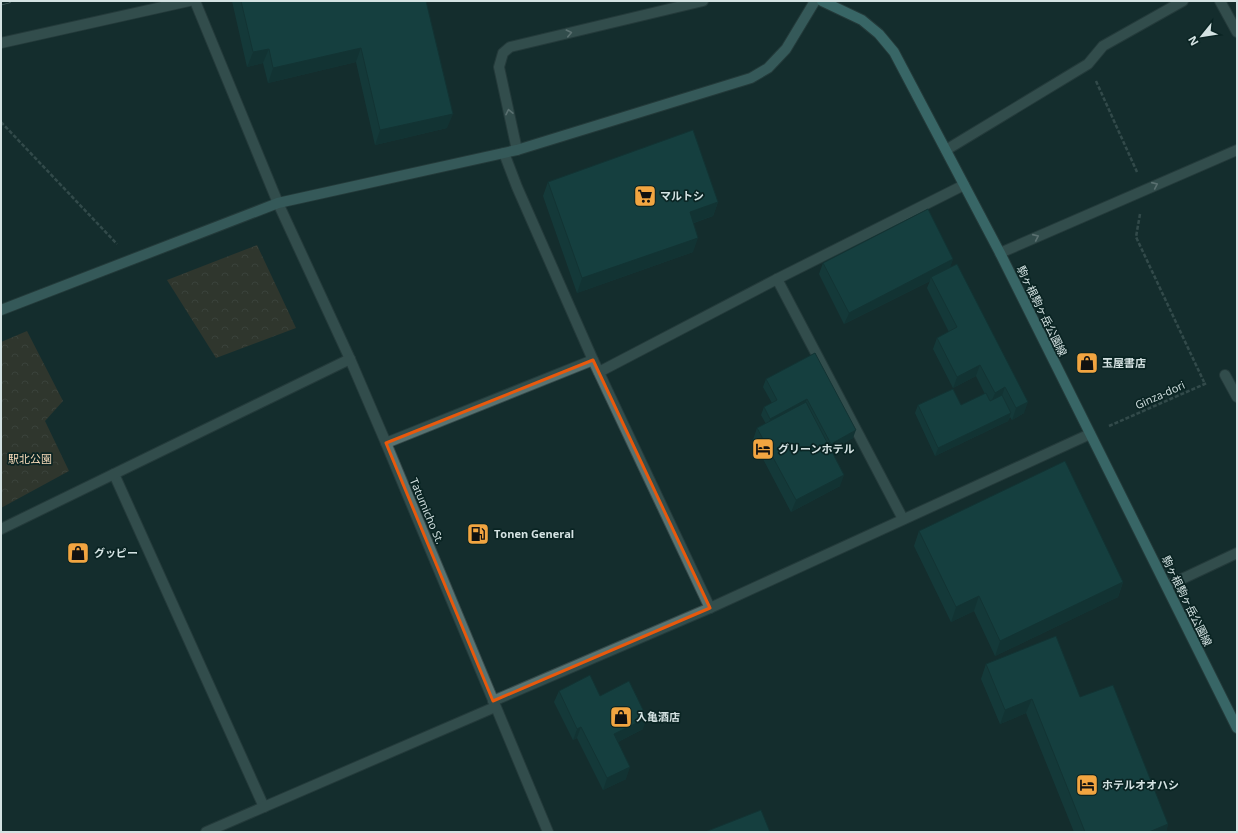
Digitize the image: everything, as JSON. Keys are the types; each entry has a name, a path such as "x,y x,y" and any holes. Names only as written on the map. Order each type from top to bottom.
{"main road":[{"name":"駒ヶ根駒ヶ岳公園線","path":"822,1 862,20 878,34 894,52 1000,253 1237,728"}],"street":[{"path":"1,43 189,1"},
{"name":"Tatumicho St.","path":"195,1 278,203 350,359 386,443 548,832"},
{"path":"517,150 499,67 503,53 510,47 704,1"},
{"path":"1,310 278,203 517,150 751,78 768,68 786,49 815,1"},
{"path":"946,150 1088,64 1103,46 1183,1"},
{"path":"1220,1 1237,32"},
{"path":"1000,253 1237,150"},
{"path":"504,153 517,187 593,360 710,608"},
{"path":"599,372 777,278 964,185"},
{"path":"777,278 904,519"},
{"path":"1,528 350,359"},
{"path":"386,443 593,360"},
{"path":"1225,375 1237,397"},
{"path":"206,832 710,608 1090,434"},
{"path":"114,474 264,807"},
{"path":"1167,586 1237,553"}],"path":[{"path":"1088,64 1145,190 1136,237 1205,384"},
{"path":"1,122 133,260"},
{"name":"Ginza-dori","path":"1090,434 1225,375"}],"highlighted area":[{"path":"593,360 710,608 493,701 386,443"}],"green space":[{"path":"257,245 296,328 216,358 167,280"},
{"name":"駅北公園","path":"27,331 63,401 45,421 69,471 1,508 1,342"}],"building":[{"path":"241,1 426,1 453,114 380,130 361,48 273,68 269,49 253,52"},
{"path":"693,130 718,202 690,212 698,238 582,278 548,182"},
{"path":"928,209 953,259 849,313 823,263"},
{"path":"957,264 1028,402 1016,408 1005,387 995,393 980,365 957,377 937,338 957,327 931,277"},
{"path":"815,353 856,430 831,444 807,399 770,419 764,407 777,400 766,379"},
{"path":"953,389 961,405 986,393 990,401 1002,395 1011,413 938,448 918,405"},
{"path":"806,402 844,475 796,500 757,428"},
{"path":"1065,461 1123,582 1000,641 979,596 956,607 919,531"},
{"path":"1056,636 1080,697 1113,685 1168,824 1149,832 1085,832 1032,699 1005,710 986,664"},
{"path":"590,675 600,696 629,681 647,718 614,734 630,767 607,778 581,727 577,729 559,691"},
{"path":"761,810 770,832 705,832"}],"railway":[{"path":"1,3 9,1"}],"place":[{"name":"マルトシ","path":"645,196"},
{"name":"玉屋書店","path":"1087,363"},
{"name":"グリーンホテル","path":"763,449"},
{"name":"Tonen General","path":"478,534"},
{"name":"グッピー","path":"78,553"},
{"name":"入亀酒店","path":"621,717"},
{"name":"ホテルオオハシ","path":"1087,785"}]}
